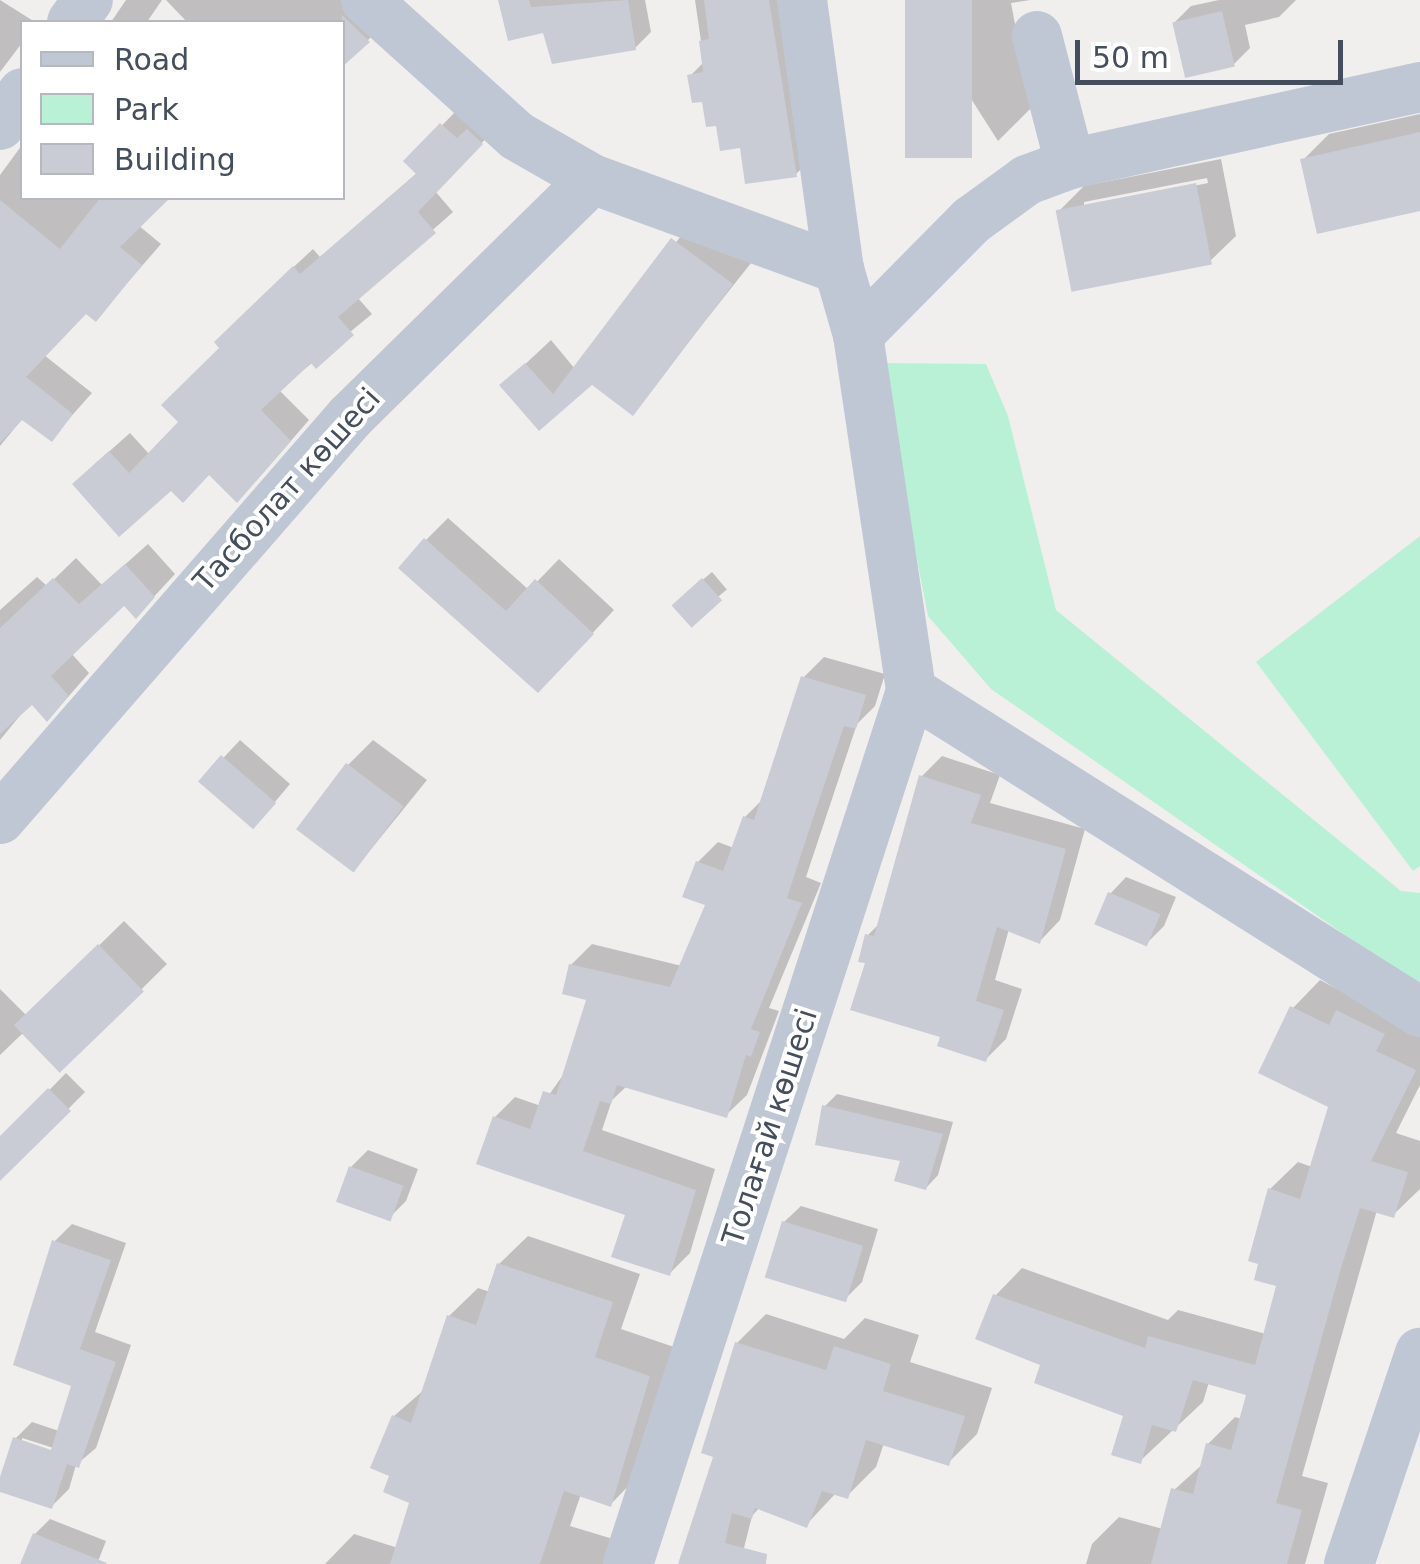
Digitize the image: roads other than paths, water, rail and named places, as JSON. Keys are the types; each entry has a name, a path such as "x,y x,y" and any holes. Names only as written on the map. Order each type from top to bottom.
{"street":[{"path":"366,0 517,136 592,179 840,270"},
{"path":"802,0 840,270 858,335 911,691 1420,1012"},
{"path":"1037,36 1070,164"},
{"path":"858,335 972,220 1028,180 1070,164 1420,86"},
{"path":"0,125 20,96"},
{"name":"Тасболат көшесі","path":"0,819 352,416 592,179"},
{"name":"Толағай көшесі","path":"628,1564 911,691"},
{"path":"1349,1564 1420,1353"}]}
